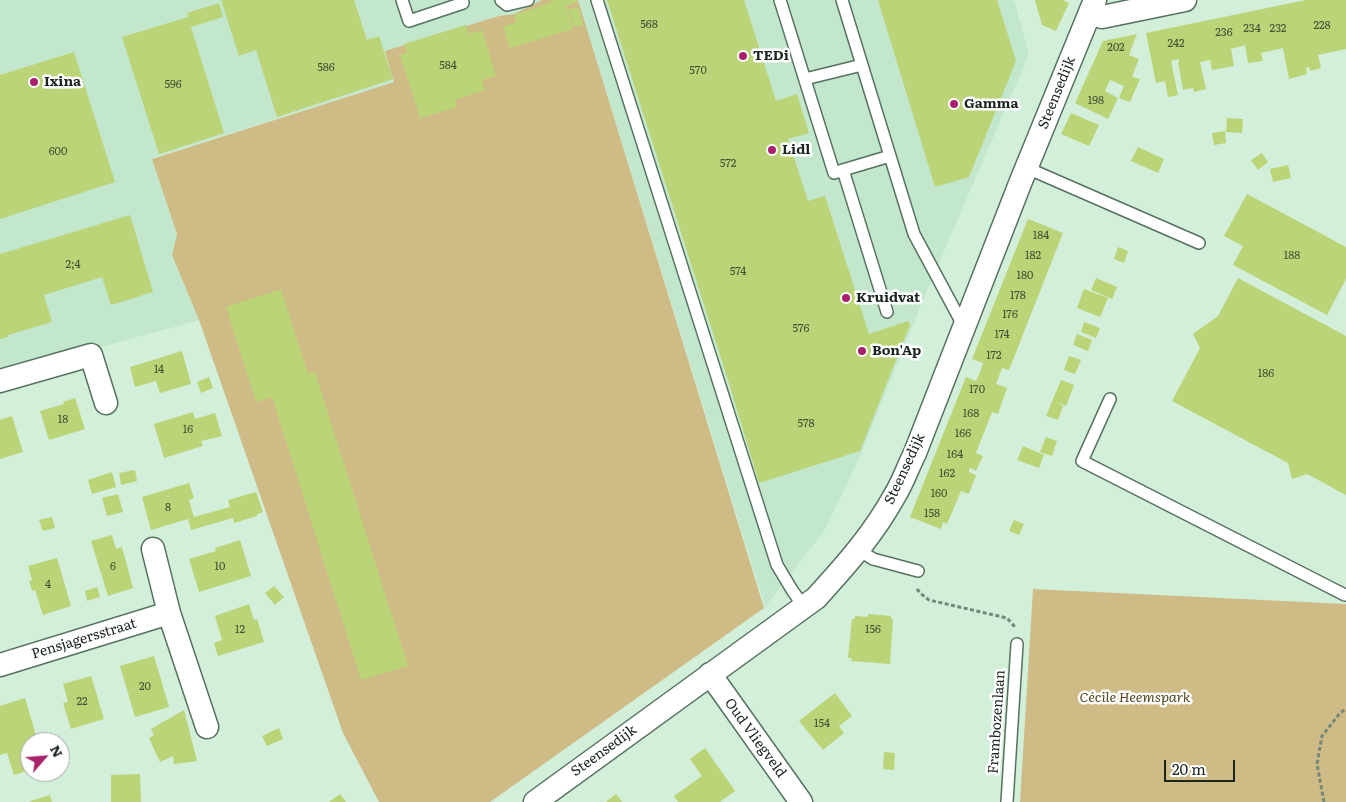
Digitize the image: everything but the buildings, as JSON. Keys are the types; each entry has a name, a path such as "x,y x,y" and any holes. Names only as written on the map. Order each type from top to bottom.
{"street":[{"path":"1093,6 1102,17 1185,0"},
{"name":"Steensedijk","path":"535,802 816,598 859,550 874,529 896,493 915,453 1093,6"},
{"path":"0,381 91,355 106,402"},
{"path":"153,549 169,613 208,727"},
{"name":"Pensjagersstraat","path":"0,665 169,613"},
{"name":"Oud Vliegveld","path":"710,674 801,802"}],"lane":[{"path":"402,0 409,21 463,3 462,0"},
{"path":"501,0 507,6 528,0"},
{"path":"598,0 777,566 804,607"},
{"path":"780,0 834,173 890,156"},
{"path":"842,0 914,234 964,328"},
{"path":"805,79 862,65"},
{"path":"1027,168 1199,243"},
{"path":"843,170 887,312"},
{"path":"1110,399 1082,461 1345,595"},
{"path":"859,550 873,559 918,571"},
{"name":"Frambozenlaan","path":"1007,802 1017,644"}],"path":[{"path":"918,571 916,586 920,593 929,600 1007,618 1015,626 1018,636 1017,644"},
{"path":"1324,802 1317,764 1322,736 1340,713 1346,709"}],"shaded area":[{"path":"0,0 542,0 514,14 499,16 395,81 152,158 177,234 172,255 199,320 0,375"},
{"path":"578,0 1014,0 1029,54 923,300 859,459 824,531 765,607"}],"green space":[{"path":"542,0 578,0 764,608 490,802 379,802 343,733 199,320 172,255 177,234 152,159 394,82 385,51 499,16 514,14"},
{"name":"Cécile Heemspark","path":"1033,589 1346,604 1346,802 1020,802"}],"place":[{"name":"TEDi","path":"743,56"},
{"name":"Ixina","path":"34,82"},
{"name":"Gamma","path":"954,104"},
{"name":"Lidl","path":"772,150"},
{"name":"Kruidvat","path":"846,298"},
{"name":"Bon'Ap","path":"862,351"}]}
